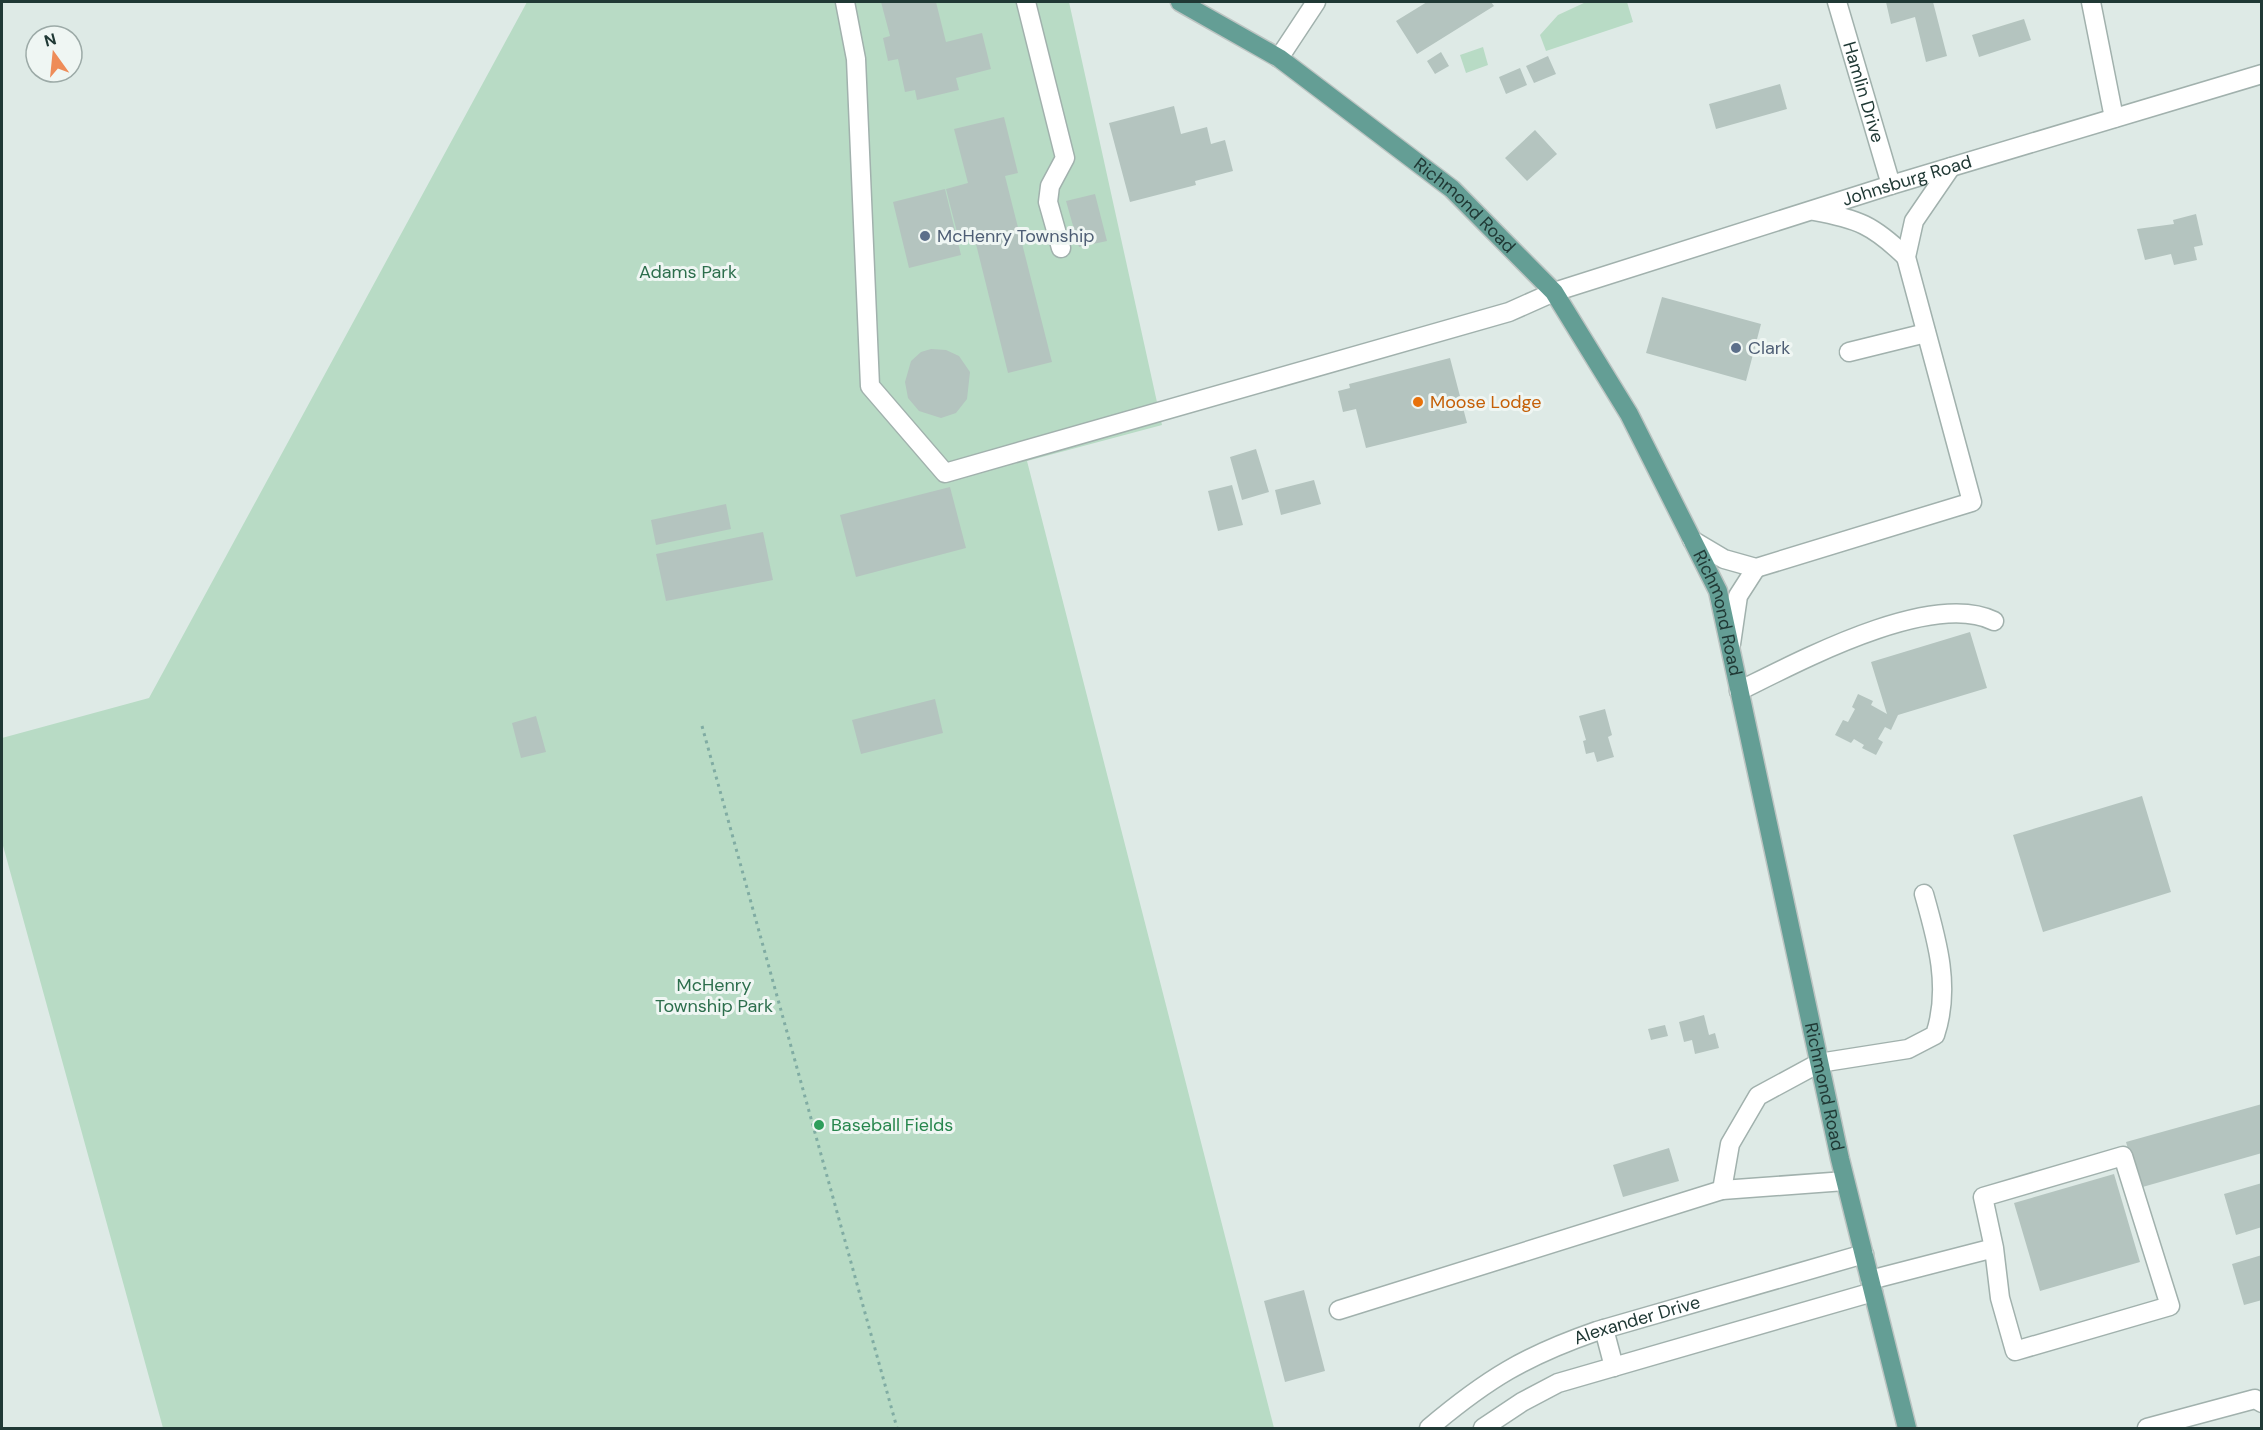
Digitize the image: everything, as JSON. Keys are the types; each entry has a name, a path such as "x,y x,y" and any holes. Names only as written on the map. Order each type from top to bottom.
{"main road":[{"name":"Richmond Road","path":"1180,2 1279,58 1452,189 1554,292 1629,414 1718,591 1845,1181 1907,1428"}],"street":[{"name":"Johnsburg Road","path":"845,2 855,59 870,386 945,473 1509,312 1554,292 1812,210 2262,74"},
{"path":"1026,2 1065,158 1050,186 1048,202 1061,248"},
{"path":"1279,58 1316,2"},
{"name":"Hamlin Drive","path":"1837,2 1892,185"},
{"path":"2091,2 2114,118"},
{"path":"1692,540 1724,559 1756,568 1972,502 1906,257 1914,221 1951,167"},
{"path":"1812,210 1853,218 1882,233 1906,257"},
{"path":"1849,352 1926,333"},
{"path":"1730,648 1738,596 1756,568"},
{"path":"1739,691 1863,633 1905,621 1954,613 1981,614 1994,621"},
{"path":"1722,1190 1730,1143 1758,1096 1819,1063 1908,1049 1935,1035 1943,1013 1940,951 1924,894"},
{"path":"2123,1156 2170,1306 2015,1351 2000,1298 1994,1248 1983,1197 2123,1156"},
{"path":"1339,1310 1722,1190 1845,1181"},
{"name":"Alexander Drive","path":"1483,1428 1522,1402 1558,1383 1994,1248"},
{"name":"Alexander Drive","path":"1429,1428 1471,1393 1521,1361 1604,1329 1864,1254"},
{"path":"1604,1329 1614,1367"},
{"path":"2152,1428 2255,1399 2262,1402"}],"path":[{"path":"702,726 897,1428"}],"green space":[{"name":"McHenry Township Park","path":"527,2 1069,2 1162,425 1027,461 1274,1428 163,1428 2,842 2,738 149,698"},
{"path":"1586,2 1627,2 1633,22 1546,51 1540,35 1558,15"},
{"path":"1483,47 1488,65 1466,73 1460,55"}],"building":[{"path":"881,2 936,2 946,42 982,33 991,69 956,78 959,90 917,100 915,90 905,92 898,59 888,61 883,38 890,36"},
{"path":"1427,2 1491,2 1494,6 1417,54 1396,21"},
{"path":"1886,2 1933,2 1947,56 1926,62 1915,17 1891,24"},
{"path":"2024,19 2031,40 1979,57 1972,35"},
{"path":"1441,52 1449,66 1435,74 1427,61"},
{"path":"1548,56 1556,74 1534,83 1526,66"},
{"path":"1520,68 1527,85 1506,94 1499,77"},
{"path":"1780,84 1787,109 1716,129 1709,104"},
{"path":"1174,106 1181,134 1207,127 1211,144 1225,140 1233,171 1195,181 1196,185 1130,202 1109,123"},
{"path":"1004,117 1018,173 1005,176 1052,362 1008,373 974,236 959,240 946,189 968,183 954,129"},
{"path":"1535,130 1557,154 1527,181 1505,158"},
{"path":"945,189 961,255 909,268 893,202"},
{"path":"1095,194 1107,241 1079,247 1066,201"},
{"path":"2196,214 2203,245 2194,247 2197,260 2174,265 2171,254 2145,260 2137,229 2174,224 2173,220"},
{"path":"1662,297 1761,324 1746,381 1646,353"},
{"path":"931,349 946,350 959,356 970,372 967,399 956,413 941,418 919,411 908,398 905,382 911,361 921,352"},
{"path":"1450,358 1467,423 1366,448 1356,409 1343,412 1338,391 1350,388 1349,384"},
{"path":"1256,449 1269,492 1242,500 1230,457"},
{"path":"1314,480 1321,504 1281,515 1275,490"},
{"path":"1232,485 1243,525 1218,531 1208,491"},
{"path":"950,487 966,548 856,577 840,515"},
{"path":"726,504 731,529 656,545 651,520"},
{"path":"763,532 773,580 666,601 656,554"},
{"path":"1970,632 1987,688 1898,715 1891,730 1885,727 1878,739 1883,742 1876,755 1862,748 1864,745 1854,739 1851,743 1835,735 1843,720 1848,722 1855,709 1852,707 1858,694 1873,701 1871,705 1887,714 1871,662"},
{"path":"935,699 943,733 861,754 852,720"},
{"path":"1605,709 1612,735 1608,737 1614,757 1597,762 1594,752 1586,754 1583,741 1586,740 1579,716"},
{"path":"536,716 546,752 521,758 512,723"},
{"path":"2142,796 2171,892 2043,932 2013,835"},
{"path":"1704,1015 1709,1035 1715,1033 1719,1048 1695,1054 1692,1040 1684,1042 1679,1022"},
{"path":"1665,1025 1668,1036 1651,1040 1648,1029"},
{"path":"2262,1104 2262,1153 2139,1188 2126,1142"},
{"path":"1669,1148 1679,1181 1623,1197 1613,1165"},
{"path":"2114,1174 2140,1262 2040,1291 2014,1203"},
{"path":"2262,1183 2262,1227 2236,1235 2224,1194"},
{"path":"2262,1255 2262,1300 2244,1305 2232,1264"},
{"path":"1304,1290 1325,1371 1285,1382 1264,1301"}],"place":[{"name":"McHenry Township","path":"925,236"},
{"name":"Clark","path":"1736,348"},
{"name":"Moose Lodge","path":"1418,402"},
{"name":"Baseball Fields","path":"819,1125"}],"park label":[{"name":"Adams Park","path":"688,272"}]}
